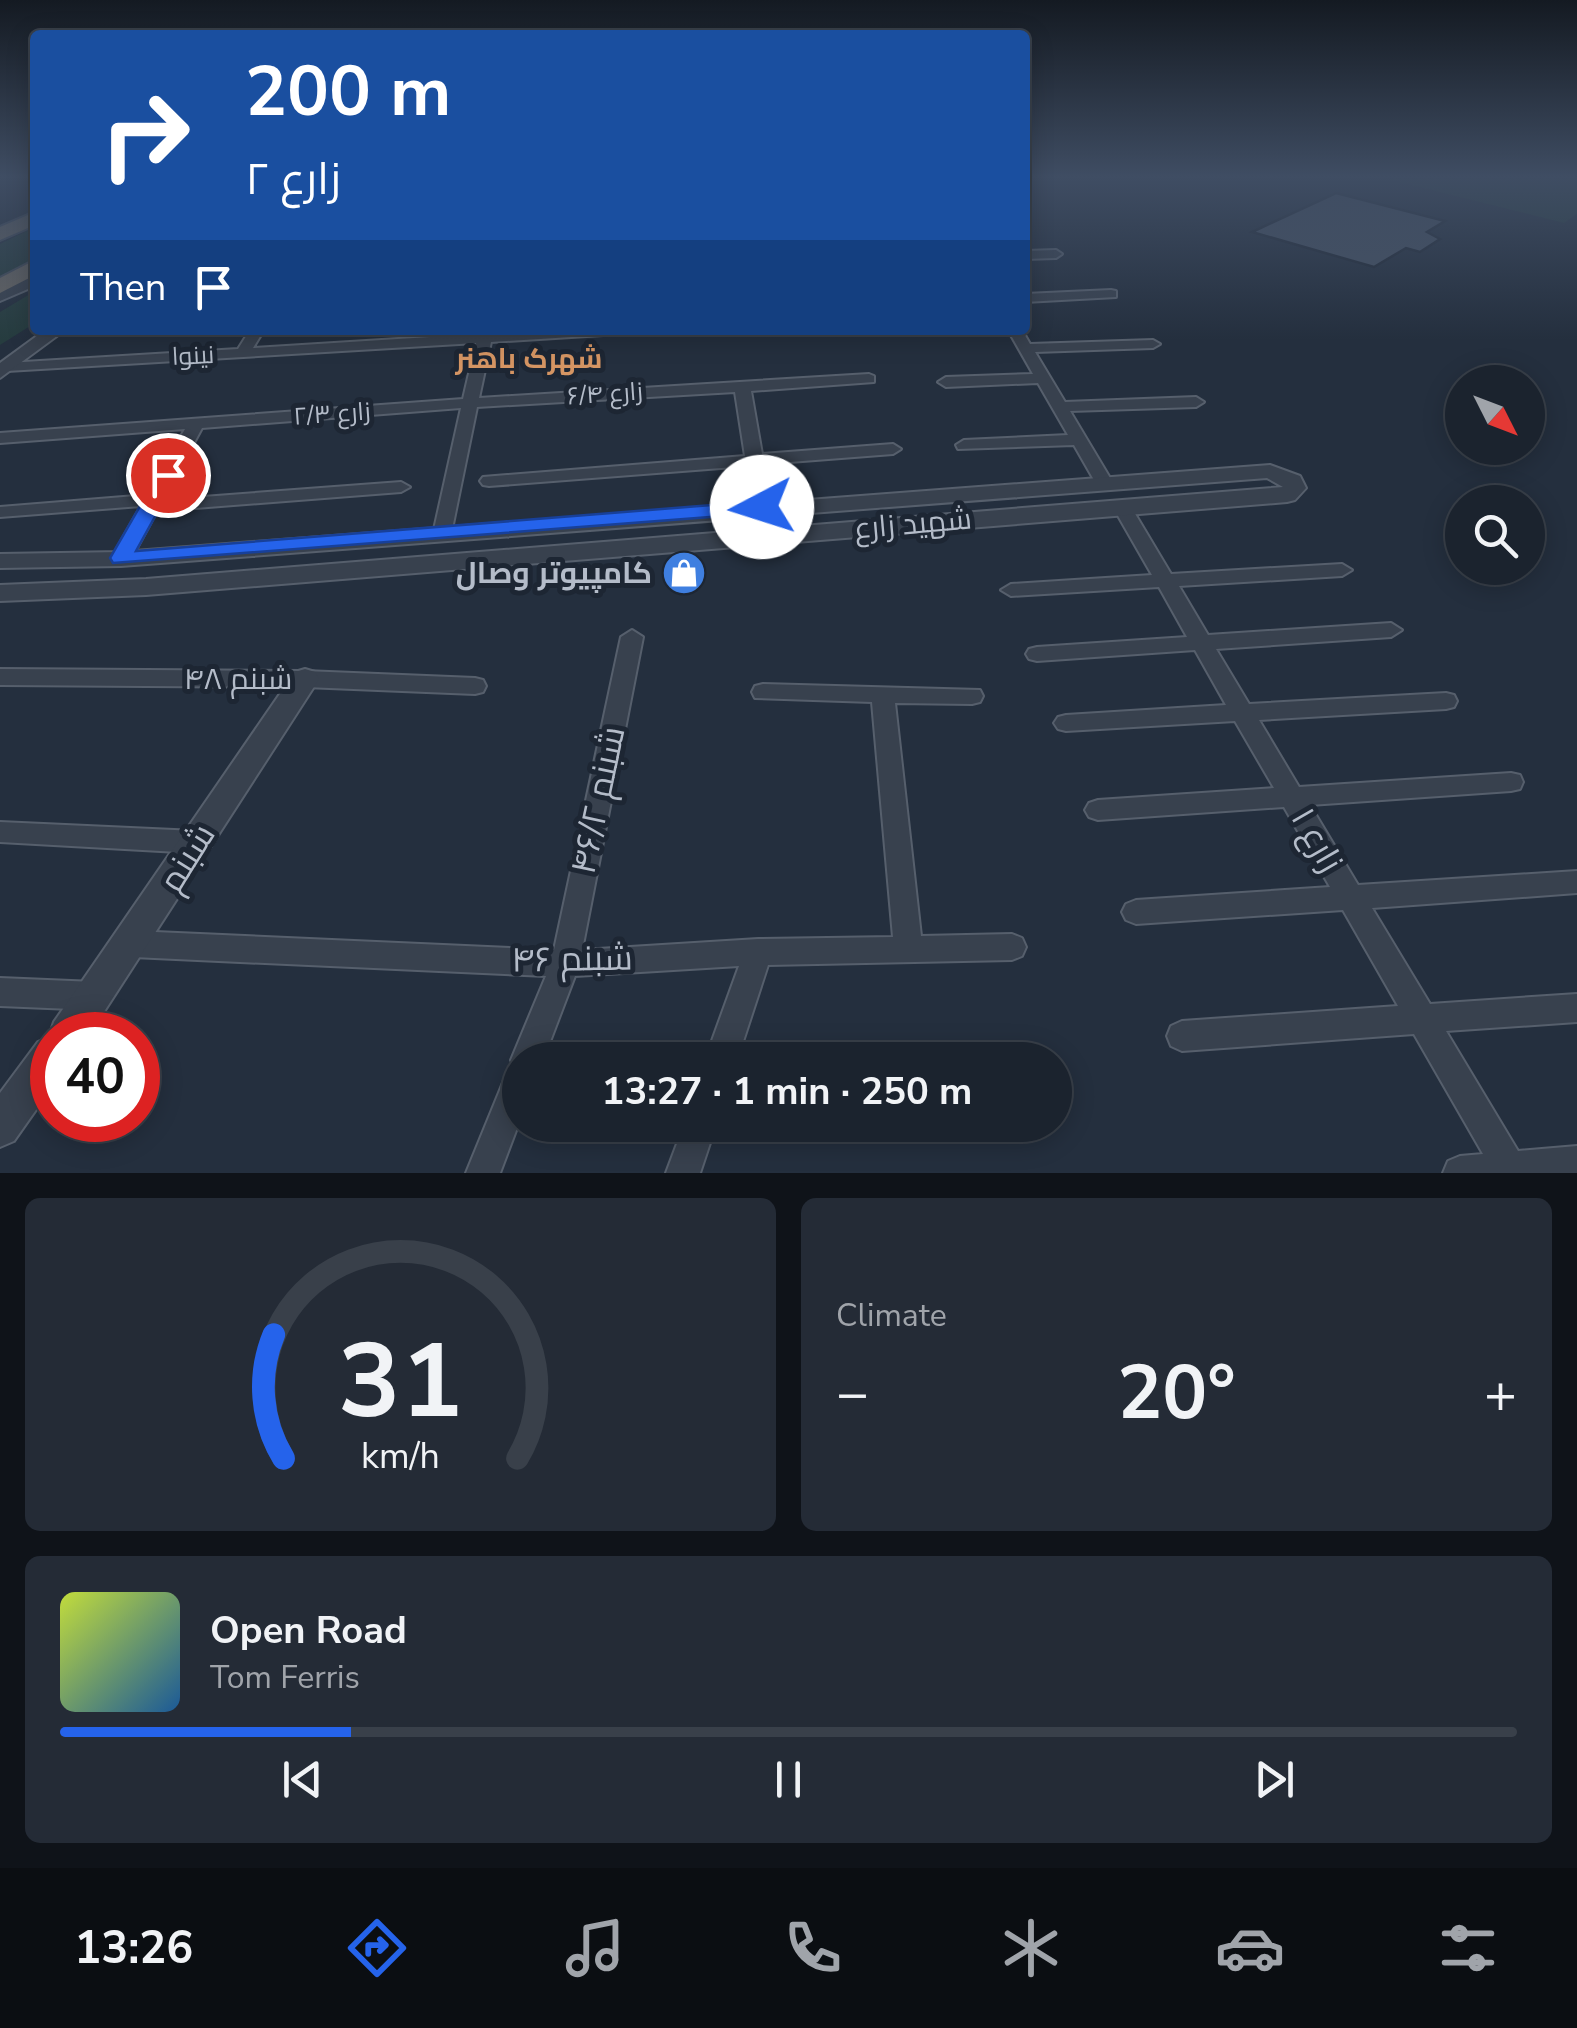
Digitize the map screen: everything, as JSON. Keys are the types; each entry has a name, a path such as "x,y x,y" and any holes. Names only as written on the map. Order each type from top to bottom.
{"highway":[{"path":"0,287 30,269"}],"street":[{"path":"1030,255 1056,254"},
{"path":"0,296 30,282"},
{"path":"1030,298 1111,294"},
{"path":"2,364 33,335"},
{"path":"2,364 48,335"},
{"path":"242,354 254,335"},
{"name":"نینوا","path":"2,364 242,354 473,335"},
{"path":"442,534 485,335"},
{"path":"1017,335 1104,482"},
{"path":"1025,348 1153,344"},
{"path":"946,382 1042,378"},
{"name":"۶/۴ زارع","path":"468,403 869,379"},
{"path":"742,386 762,507"},
{"path":"1059,407 1196,402"},
{"name":"۲/۳ زارع","path":"0,438 468,403"},
{"path":"121,558 196,424"},
{"path":"964,445 1078,440"},
{"path":"490,481 893,450"},
{"name":"شهید زارع","path":"0,561 121,558 1270,470 1292,481 1295,488 1287,494 146,587 0,593"},
{"path":"0,512 401,486"},
{"name":"۱ زارع","path":"1122,507 1511,1171"},
{"path":"1011,590 1342,570"},
{"path":"1037,654 1391,630"},
{"name":"۴۶/۲ شبنم","path":"535,1042 565,964 632,637"},
{"name":"۴۸ شبنم","path":"0,677 305,679 475,686"},
{"name":"شبنم","path":"84,1012 133,944 305,679"},
{"path":"763,692 972,696"},
{"path":"884,694 908,950"},
{"path":"1066,723 1446,701"},
{"path":"1098,810 1511,782"},
{"path":"0,832 196,842"},
{"path":"1136,912 1577,882"},
{"name":"۴۶ شبنم","path":"133,944 565,964 758,952 1012,948"},
{"path":"727,1042 758,952"},
{"path":"0,992 95,996"},
{"path":"1182,1036 1577,1008"},
{"path":"0,1126 30,1084"},
{"path":"483,1173 502,1125"},
{"path":"684,1173 694,1142"},
{"path":"1460,1173 1577,1163"}],"green space":[{"path":"30,231 30,261 0,277 0,244"},
{"path":"30,294 30,326 0,345 0,312"}],"building":[{"path":"1429,231 1440,239 1420,252 1406,248 1374,267 1252,232"}],"place":[{"name":"کامپیوتر وصال","path":"684,573"}],"district":[{"name":"شهرک باهنر","path":"529,359"}],"route":[{"path":"168,475 121,558 762,507"}]}
